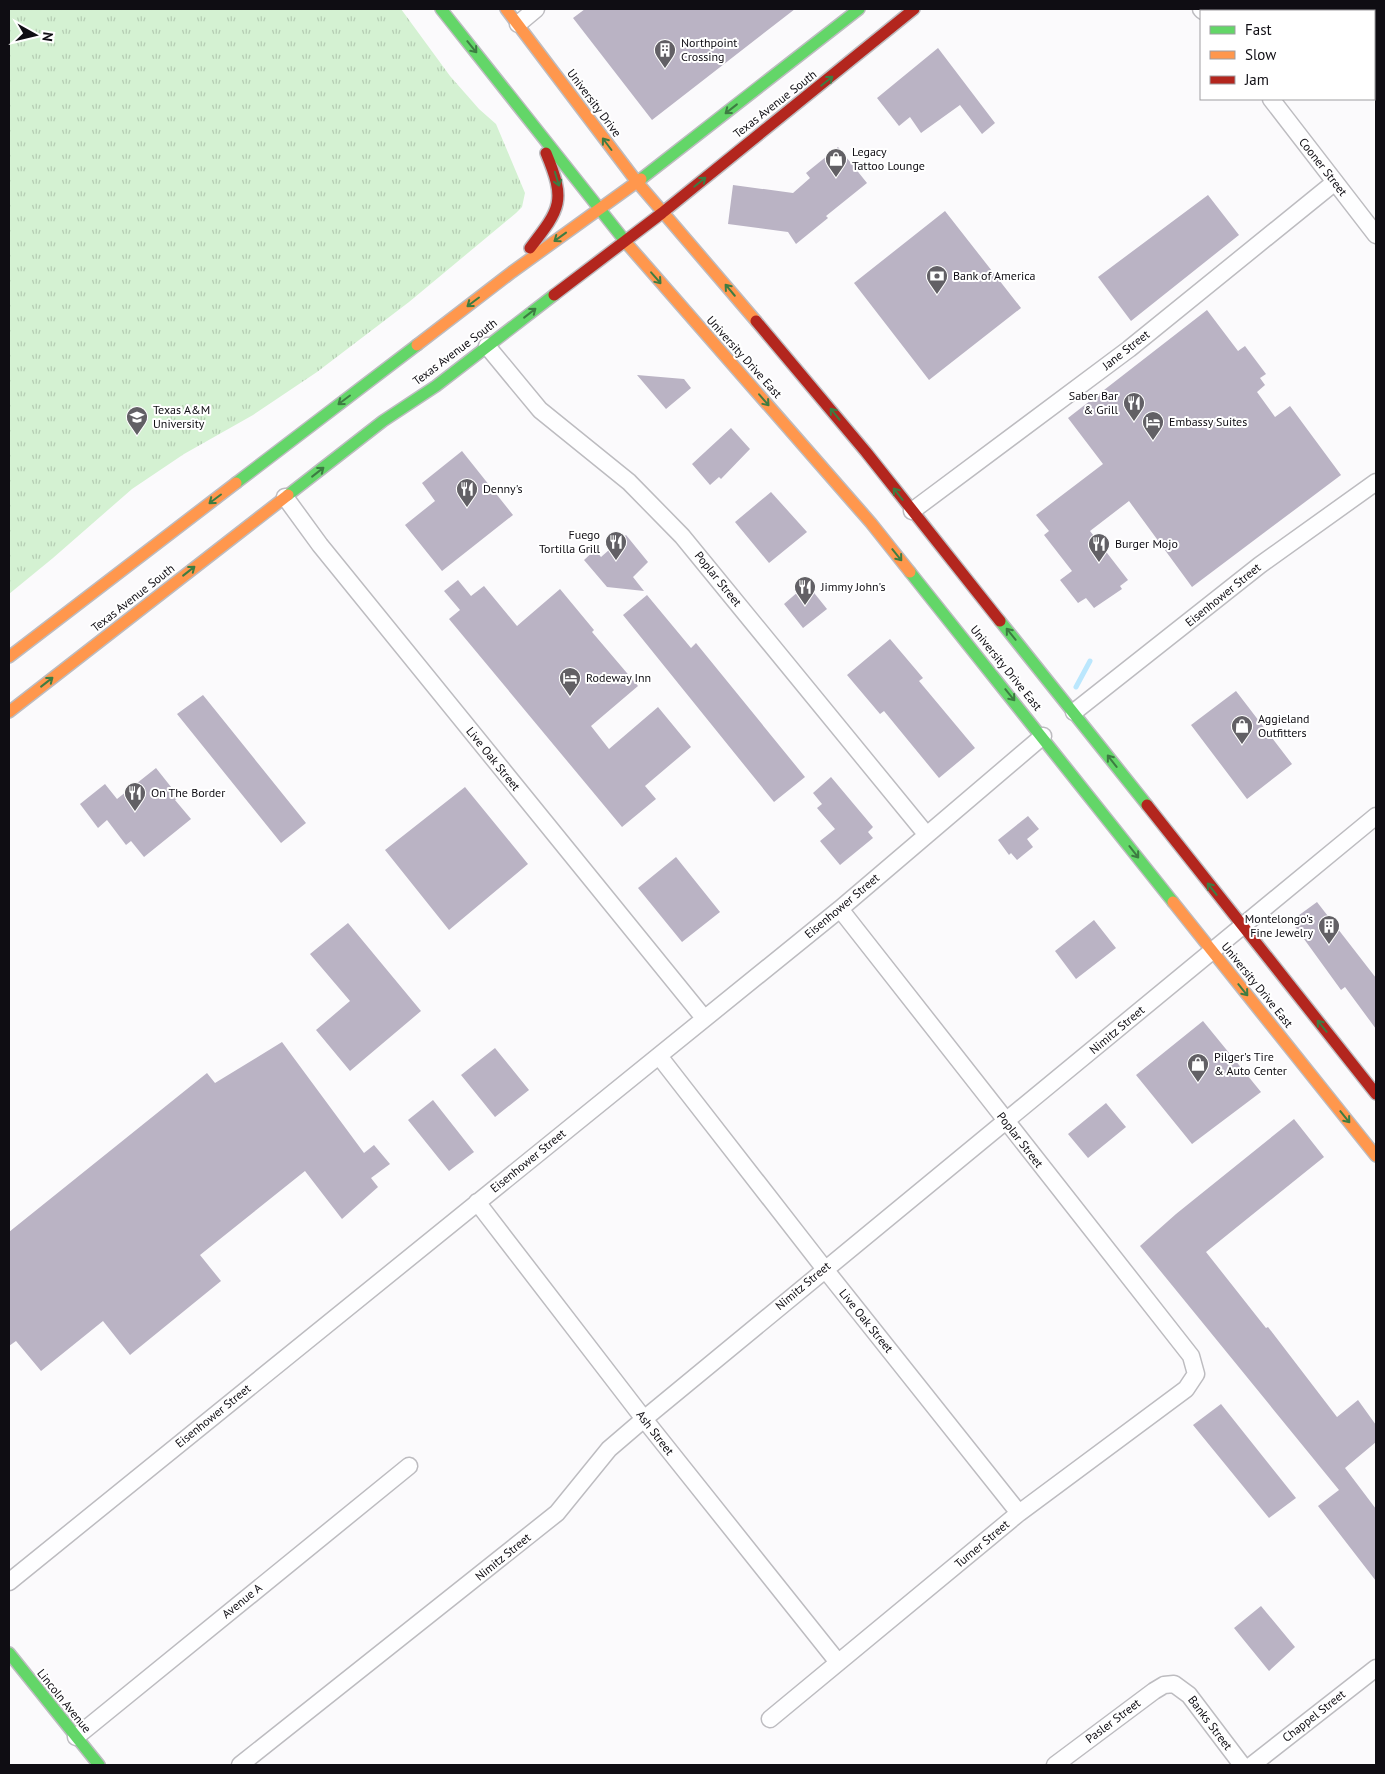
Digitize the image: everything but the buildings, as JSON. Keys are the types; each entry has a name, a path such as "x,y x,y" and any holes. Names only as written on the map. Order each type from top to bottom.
{"main road":[{"path":"441,9 599,208"},
{"name":"University Drive","path":"506,9 662,213"},
{"name":"Texas Avenue South","path":"9,712 383,422 436,386 662,213 914,9"},
{"name":"Texas Avenue South","path":"9,657 512,272 637,182 849,12"},
{"path":"512,272 551,224 558,206 560,194 557,178 530,119"},
{"name":"University Drive East","path":"599,208 624,241 871,523 1043,736 1376,1156"},
{"name":"University Drive East","path":"662,213 818,394 1074,712 1376,1094"},
{"name":"Lincoln Avenue","path":"9,1653 99,1765"}],"street":[{"path":"518,24 536,9"},
{"name":"Cooner Street","path":"1272,100 1376,235"},
{"name":"Jane Street","path":"912,512 1129,349 1335,182"},
{"name":"Poplar Street","path":"487,346 540,410 629,482 682,536 926,834"},
{"name":"Eisenhower Street","path":"1074,712 1260,565 1376,482"},
{"name":"Live Oak Street","path":"285,497 320,545 704,1018"},
{"name":"Eisenhower Street","path":"9,1582 840,909 1043,736"},
{"name":"Nimitz Street","path":"240,1765 396,1643 557,1513 609,1450 644,1419 824,1268 1213,952 1376,816"},
{"name":"Poplar Street","path":"840,909 1005,1122 1191,1356 1196,1374"},
{"name":"Live Oak Street","path":"660,1056 824,1268 1019,1513"},
{"name":"Ash Street","path":"477,1202 644,1419 837,1661"},
{"name":"Turner Street","path":"770,1719 837,1661 1019,1513 1186,1389 1196,1374"},
{"name":"Avenue A","path":"76,1737 409,1466"},
{"name":"Chappel Street","path":"1252,1765 1376,1668"},
{"name":"Pasler Street","path":"1055,1765 1154,1690 1164,1685 1174,1684"},
{"name":"Banks Street","path":"1174,1684 1189,1695 1242,1765"}],"green space":[{"name":"Texas A&M University","path":"9,9 401,9 450,76 479,109 496,124 525,193 522,207 516,213 409,302 317,372 253,415 184,454 132,489 9,594"}],"waterway":[{"path":"1076,687 1090,661"}],"traffic: fast":[{"path":"441,9 629,246"},
{"path":"641,179 859,9"},
{"path":"288,495 383,421 436,386 554,295"},
{"path":"236,483 417,345"},
{"path":"910,572 1173,902"},
{"path":"1000,621 1147,805"},
{"path":"9,1653 99,1765"}],"traffic: slow":[{"path":"506,9 637,182 756,321"},
{"path":"417,345 512,272 641,179"},
{"path":"629,246 871,523 910,572"},
{"path":"9,657 236,483"},
{"path":"9,712 288,495"},
{"path":"1173,902 1376,1156"}],"traffic: jam":[{"path":"554,295 662,213 914,9"},
{"path":"530,248 548,223 557,204 556,182 546,153"},
{"path":"756,321 866,452 1000,621"},
{"path":"1147,805 1376,1094"}],"place":[{"name":"Northpoint Crossing","path":"665,69"},
{"name":"Legacy Tattoo Lounge","path":"836,178"},
{"name":"Bank of America","path":"937,295"},
{"name":"Saber Bar & Grill","path":"1134,422"},
{"name":"Texas A&M University","path":"137,436"},
{"name":"Embassy Suites","path":"1153,441"},
{"name":"Denny's","path":"467,508"},
{"name":"Fuego Tortilla Grill","path":"616,561"},
{"name":"Burger Mojo","path":"1099,563"},
{"name":"Jimmy John's","path":"805,606"},
{"name":"Rodeway Inn","path":"570,697"},
{"name":"Aggieland Outfitters","path":"1242,745"},
{"name":"On The Border","path":"135,812"},
{"name":"Montelongo's Fine Jewelry","path":"1329,945"},
{"name":"Pilger's Tire & Auto Center","path":"1198,1083"}]}
